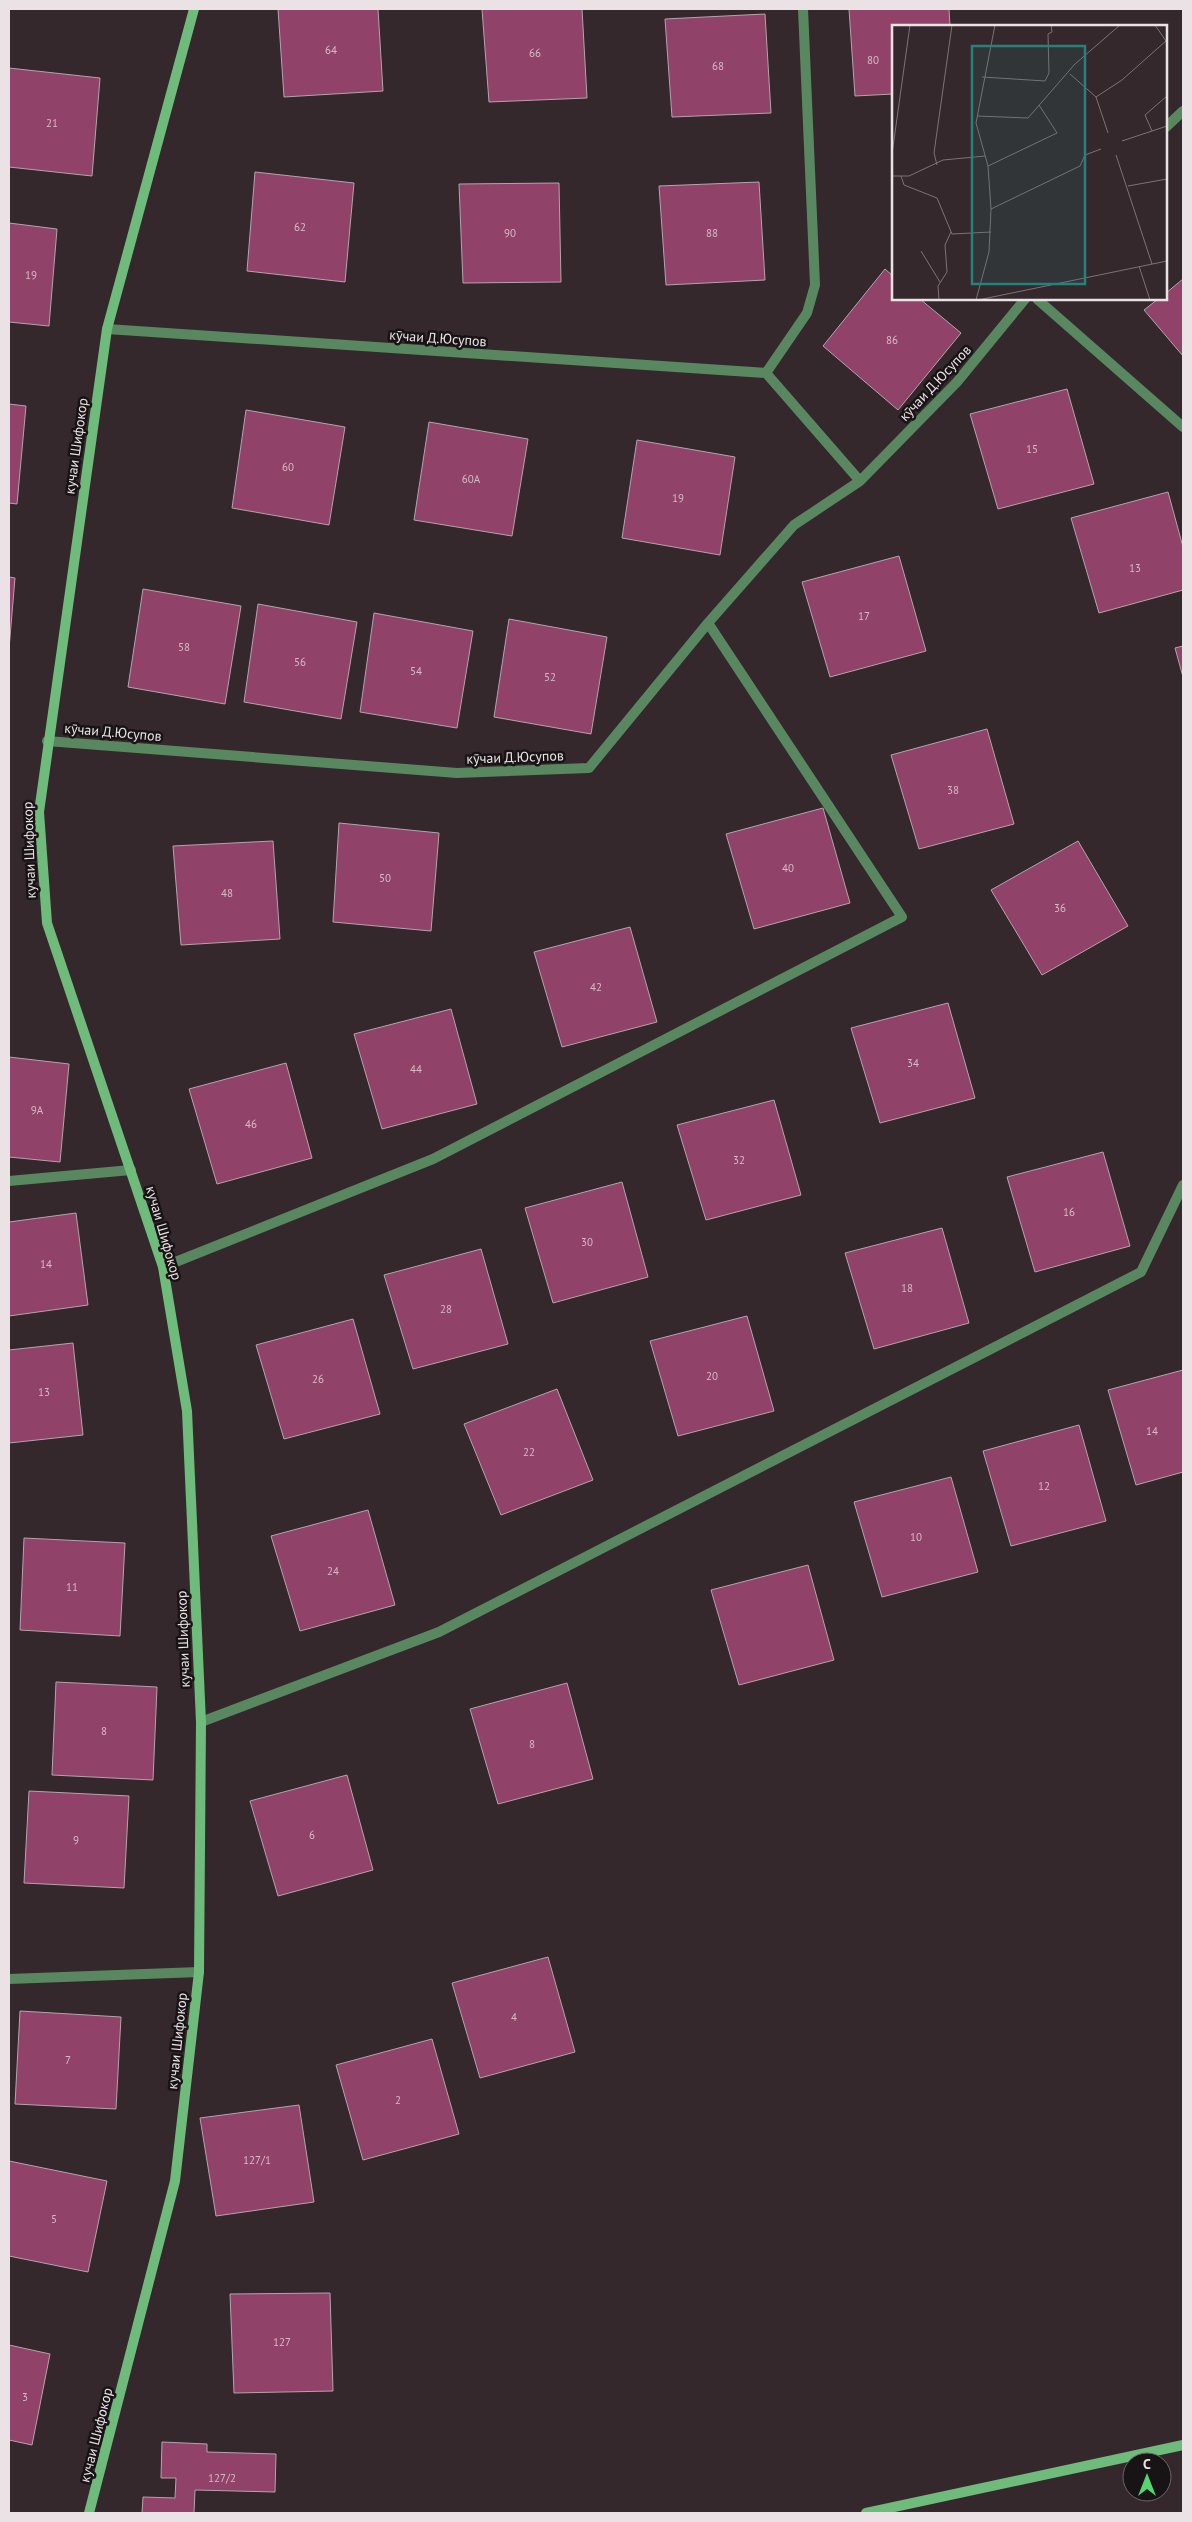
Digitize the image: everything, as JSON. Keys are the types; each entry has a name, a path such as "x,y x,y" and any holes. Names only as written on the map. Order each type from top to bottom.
{"street":[{"name":"кучаи Шифокор","path":"90,2513 175,2181 199,1972 200,1722 187,1411 163,1267 46,923 39,812 47,741 108,329 194,9"},
{"path":"803,9 815,285 807,313 766,373 860,481"},
{"path":"1167,126 1183,112"},
{"name":"кӯчаи Д.Юсупов","path":"47,741 457,773 589,768 708,623 794,525 860,481 957,382 1024,300"},
{"path":"1038,300 1183,427"},
{"name":"кӯчаи Д.Юсупов","path":"108,329 766,373"},
{"path":"163,1267 433,1159 902,917 708,623"},
{"path":"9,1181 131,1170"},
{"path":"200,1722 439,1632 1141,1272 1183,1185"},
{"path":"9,1979 199,1972"},
{"path":"866,2513 1183,2445"}],"building":[{"path":"278,9 378,9 383,91 284,97"},
{"path":"482,9 582,9 587,98 489,102"},
{"path":"849,9 949,9 950,25 892,25 892,94 855,96"},
{"path":"765,14 771,113 672,117 665,19"},
{"path":"9,68 100,78 92,176 9,167"},
{"path":"255,172 354,183 345,282 247,271"},
{"path":"759,182 765,280 666,285 659,186"},
{"path":"559,183 561,282 463,283 459,184"},
{"path":"9,223 57,229 49,326 9,322"},
{"path":"885,269 892,275 892,300 921,300 961,333 898,410 823,346"},
{"path":"1183,279 1183,356 1144,310 1157,300 1167,300 1167,292"},
{"path":"1067,389 1094,484 998,509 970,414"},
{"path":"9,404 26,406 17,504 9,503"},
{"path":"246,410 345,427 329,525 232,508"},
{"path":"429,422 528,439 512,536 414,520"},
{"path":"637,440 735,457 720,555 622,538"},
{"path":"1168,492 1183,547 1183,590 1099,613 1071,518"},
{"path":"899,556 926,651 830,677 802,582"},
{"path":"9,577 15,578 9,649"},
{"path":"143,589 241,606 225,704 128,687"},
{"path":"258,604 357,622 341,719 244,702"},
{"path":"374,613 473,631 457,728 360,712"},
{"path":"509,619 607,637 591,734 494,717"},
{"path":"1183,646 1183,677 1175,648"},
{"path":"987,729 1014,824 919,849 891,755"},
{"path":"823,808 850,903 754,929 726,834"},
{"path":"339,823 439,833 431,931 333,922"},
{"path":"273,841 280,939 181,945 173,846"},
{"path":"1078,841 1128,926 1042,975 991,890"},
{"path":"630,927 657,1022 562,1047 534,952"},
{"path":"948,1003 975,1098 880,1123 851,1028"},
{"path":"451,1009 477,1104 382,1129 354,1034"},
{"path":"9,1057 69,1064 60,1162 9,1157"},
{"path":"286,1063 312,1158 217,1184 189,1089"},
{"path":"774,1100 801,1195 706,1220 677,1125"},
{"path":"1103,1152 1130,1246 1035,1272 1007,1177"},
{"path":"622,1182 648,1277 553,1303 525,1208"},
{"path":"76,1213 88,1305 9,1316 9,1222"},
{"path":"942,1228 969,1323 874,1349 845,1253"},
{"path":"481,1249 508,1344 413,1369 384,1275"},
{"path":"747,1316 774,1411 678,1436 650,1341"},
{"path":"353,1319 380,1414 284,1439 256,1345"},
{"path":"73,1343 83,1435 9,1443 9,1350"},
{"path":"1183,1370 1183,1472 1136,1485 1108,1390"},
{"path":"557,1389 593,1480 501,1515 464,1424"},
{"path":"1079,1425 1106,1521 1011,1546 983,1451"},
{"path":"951,1477 978,1572 882,1597 854,1502"},
{"path":"368,1510 395,1605 300,1631 271,1536"},
{"path":"24,1538 125,1543 120,1636 20,1630"},
{"path":"808,1565 834,1660 739,1685 711,1590"},
{"path":"56,1682 157,1687 153,1780 52,1775"},
{"path":"567,1683 593,1779 498,1804 470,1709"},
{"path":"347,1775 373,1870 278,1896 250,1801"},
{"path":"29,1791 129,1796 124,1888 24,1883"},
{"path":"548,1957 575,2052 480,2078 452,1983"},
{"path":"20,2011 121,2017 116,2109 15,2104"},
{"path":"432,2039 459,2134 363,2160 336,2065"},
{"path":"299,2105 314,2202 216,2216 200,2118"},
{"path":"9,2161 107,2181 88,2272 9,2256"},
{"path":"330,2293 333,2391 234,2393 230,2294"},
{"path":"9,2345 50,2354 32,2445 9,2440"},
{"path":"162,2442 207,2444 207,2452 276,2454 275,2492 195,2490 194,2513 142,2513 143,2497 175,2498 176,2478 161,2478"}]}
